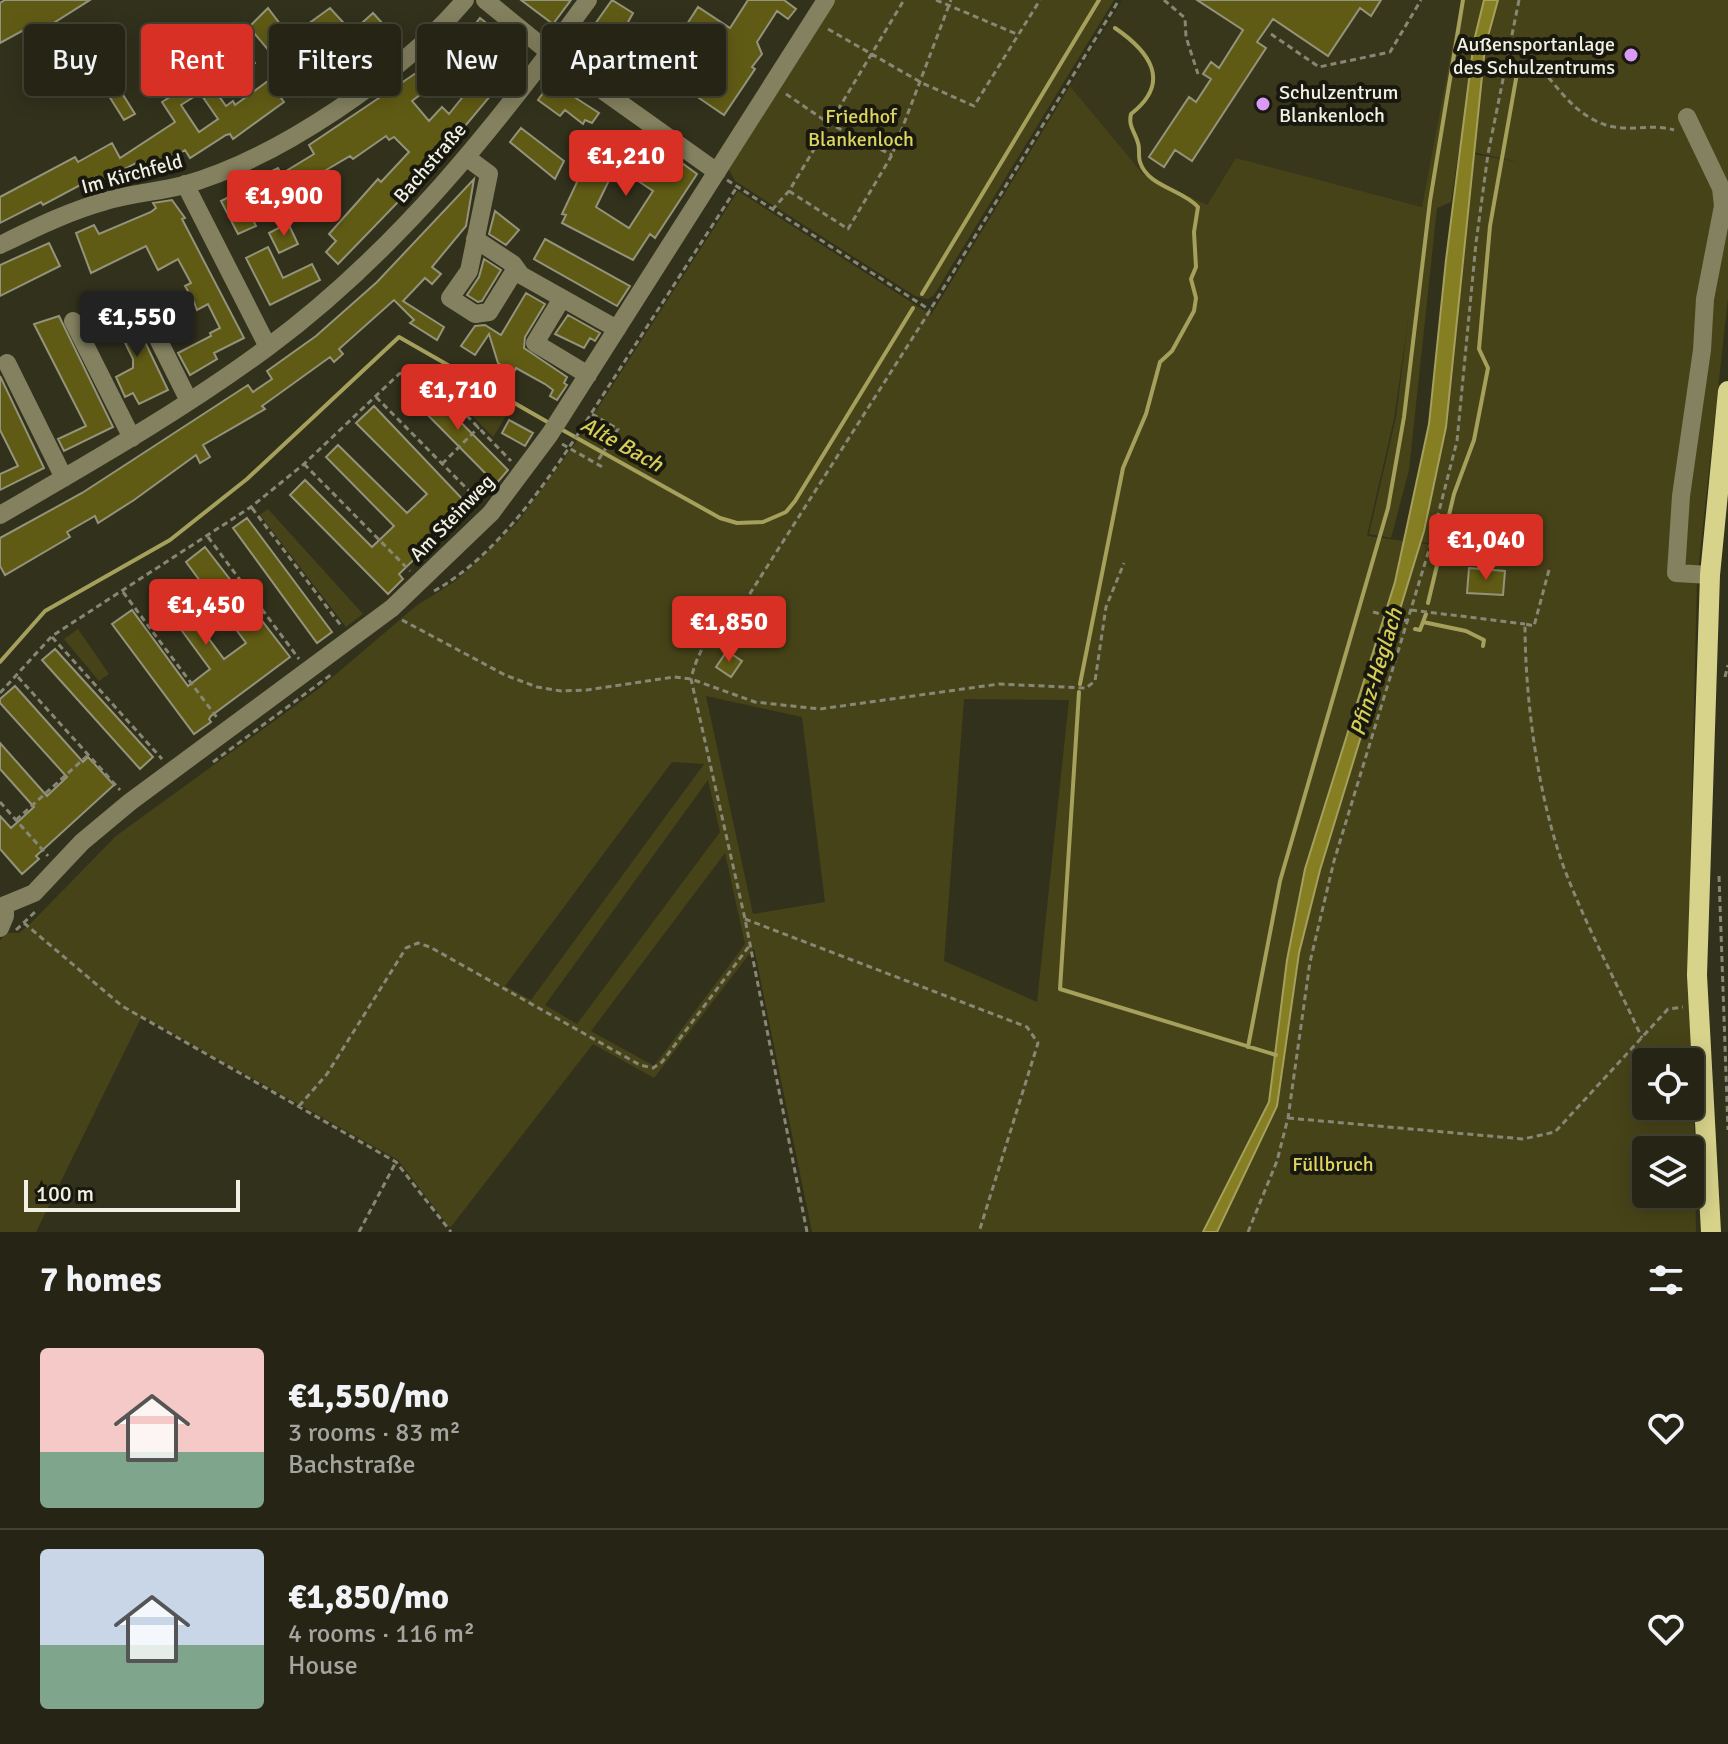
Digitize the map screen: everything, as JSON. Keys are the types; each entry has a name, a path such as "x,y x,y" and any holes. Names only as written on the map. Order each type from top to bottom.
{"main road":[{"path":"1711,1232 1699,1004 1710,575 1728,391"}],"street":[{"name":"Im Kirchfeld","path":"0,245 53,219 108,200 185,184 245,161 340,106 386,74 465,0"},
{"path":"485,0 542,46"},
{"name":"Bachstraße","path":"571,24 588,0"},
{"name":"Am Steinweg","path":"3,901 27,898 82,842 130,802 392,608 491,513 554,428 826,0"},
{"name":"Bachstraße","path":"0,515 132,438 268,347 379,251 466,157 542,63"},
{"path":"610,96 717,172"},
{"path":"1687,117 1721,188 1723,206 1705,299 1702,350 1681,496 1676,573 1710,575"},
{"path":"466,157 489,174 469,271 450,298 475,314 489,312 518,273"},
{"path":"185,184 268,347"},
{"path":"475,239 513,264 518,273 617,329"},
{"path":"561,300 535,343 588,375"},
{"path":"140,303 189,401"},
{"path":"73,321 132,438"},
{"path":"7,363 64,478"},
{"path":"0,928 5,916 3,901"}],"path":[{"path":"772,210 789,191 904,0"},
{"path":"936,0 1019,35"},
{"path":"789,191 848,229 892,155 922,83 951,0"},
{"path":"834,19 828,29 922,83 974,106 1040,0"},
{"path":"805,1231 745,919 691,679 698,653 713,632 749,595 924,320 1119,0"},
{"path":"1164,0 1185,18 1186,37 1198,74"},
{"path":"1271,34 1319,67 1390,52 1421,0"},
{"path":"1248,1232 1277,1161 1288,1118 1310,962 1334,861 1411,610 1457,441 1476,243 1495,112 1519,0"},
{"path":"1523,52 1525,43"},
{"path":"1509,48 1523,52 1541,68 1557,92 1593,120 1604,125 1638,130 1665,127 1681,131 1702,145"},
{"path":"793,82 785,95 830,124 892,155"},
{"path":"604,468 598,460 570,445 737,187 930,310"},
{"path":"0,693 52,636 251,507 304,464 399,374 413,369 429,377 523,473"},
{"path":"376,397 491,513"},
{"path":"592,414 618,429 598,460"},
{"path":"442,464 479,427"},
{"path":"304,464 421,583"},
{"path":"251,507 351,639"},
{"path":"208,537 308,672"},
{"path":"392,608 409,626 505,675 537,687 561,691 587,690 674,677 691,679 755,702 820,709 999,684 1086,688 1095,681 1106,607 1124,563"},
{"path":"1411,610 1534,626 1549,570"},
{"path":"123,592 228,732"},
{"path":"1373,612 1407,621"},
{"path":"1525,624 1538,762 1550,819 1571,886 1642,1038"},
{"path":"52,636 172,771"},
{"path":"1723,683 1728,665"},
{"path":"17,676 130,802"},
{"path":"16,820 88,755"},
{"path":"0,802 59,868"},
{"path":"1719,874 1728,1130"},
{"path":"745,919 1027,1027 1038,1043 979,1232"},
{"path":"24,923 122,1006 396,1162 451,1232"},
{"path":"299,1106 327,1074 406,948 418,943 443,954 640,1065 653,1068 662,1062 750,944"},
{"path":"1288,1118 1523,1139 1555,1132 1668,1009 1699,1004"},
{"path":"359,1232 396,1162"}],"shaded area":[{"name":"Schulzentrum Blankenloch","path":"1123,0 1728,0 1458,14 1423,207 1236,158 1207,205 1143,174 1070,86"}],"green space":[{"name":"Friedhof Blankenloch","path":"835,0 1114,0 934,295 928,299 915,296 735,181 728,168"},
{"name":"Füllbruch","path":"1461,0 1728,0 1728,298 1697,580 1690,870 1693,1048 1632,1048 1632,1120 1694,1120 1694,1136 1632,1136 1632,1208 1696,1208 1696,1232 812,1232 754,948 654,1078 593,1044 450,1228 398,1160 142,1016 36,1232 0,1232 0,941 5,933 19,933 29,925 116,836 321,687 416,606 457,580 517,523 574,445 738,191 931,315 1070,86 1143,174 1207,205 1236,158 1422,207","holes":["1459,149 1519,162 1473,154 1446,427 1421,542 1456,548 1367,536 1394,419 1409,314 1396,417 1369,534 1391,538 1409,470 1437,208 1451,202","706,696 802,717 825,902 753,914","964,699 1069,700 1037,1002 944,961","672,762 704,764 531,1000 505,986","708,780 720,832 577,1024 545,1005","725,853 745,944 654,1066 591,1031"]},
{"path":"453,384 506,416 493,437 448,391"},
{"path":"268,509 363,614 346,627 260,515"},
{"path":"78,629 109,674 99,681 64,639"}],"water":[{"name":"Pfinz-Heglach","path":"1484,0 1498,0 1485,47 1446,427 1424,531 1320,870 1299,953 1277,1106 1217,1232 1203,1232 1269,1102 1287,960 1305,869 1395,582 1429,424 1474,41"}],"building":[{"path":"5,0 90,0 52,24 24,24 24,30 0,43 0,3"},
{"path":"521,0 571,0 553,24"},
{"path":"612,0 633,13 627,24 595,24"},
{"path":"748,0 784,0 796,9 788,19 777,11 757,42 762,54 752,67 755,69 724,115 699,98 726,96 726,25 730,28"},
{"path":"1197,0 1381,0 1371,16 1360,8 1328,56 1273,19 1257,42 1266,48 1192,161 1175,150 1164,167 1149,157 1189,97 1196,102 1211,79 1203,74 1211,62 1219,68 1243,30"},
{"path":"698,7 724,24 687,24"},
{"path":"268,8 280,24 269,24 269,51 253,32 252,24"},
{"path":"330,8 345,24 308,24"},
{"path":"373,13 383,24 361,24"},
{"path":"417,72 419,96 412,101 429,121 442,107 449,114 463,96 490,96 455,138 458,140 338,264 326,252 336,241 329,234 378,179 381,182 409,152 394,137 389,140 386,136 353,159 350,156 289,192 286,188 247,208 256,226 238,234 221,201 253,185 251,181 278,168 281,174 314,154 309,145 382,96 401,96 401,83"},
{"path":"268,81 269,96 279,96 284,102 233,139 230,134 226,135 190,158 185,150 146,174 138,162 100,182 97,176 43,205 41,202 0,223 0,197 75,157 78,162 112,143 120,158 175,122 162,102 171,96 195,96 181,105 199,132 218,119 202,96 219,96 226,106 233,101 235,105 247,96 253,96 253,92"},
{"path":"542,94 573,96 599,113 592,123 585,120 583,124 565,110 560,116 538,100"},
{"path":"109,96 124,96 135,114 124,120"},
{"path":"521,128 564,161 555,179 510,142"},
{"path":"619,136 669,167 675,158 697,174 655,238 650,234 633,260 562,223 566,215 562,214 585,165 596,170","holes":["616,166 653,191 629,228 596,207"]},
{"path":"474,179 466,226 432,267 441,274 432,284 425,278 403,301 444,327 437,340 410,323 414,320 394,300 339,349 343,354 334,362 330,357 262,406 265,409 203,445 210,457 200,463 196,455 98,523 95,516 67,532 70,537 5,575 0,566 0,538 82,493 248,385 253,392 272,379 267,371 316,336 377,282"},
{"path":"172,200 185,218 182,219 244,338 214,353 217,359 190,375 178,353 220,328 208,304 197,310 194,302 161,319 156,307 188,291 185,286 191,283 178,259 158,270 146,246 91,273 76,233 94,225 99,234 151,212 156,208 153,203"},
{"path":"495,211 519,230 506,245 489,234"},
{"path":"288,223 298,244 279,253 269,233"},
{"path":"545,239 630,286 617,306 534,259"},
{"path":"49,243 60,266 0,296 0,265"},
{"path":"268,247 283,278 312,264 320,280 270,305 246,258"},
{"path":"484,259 501,270 482,301 478,302 467,295 479,277"},
{"path":"526,293 545,304 525,337 524,348 567,377 564,383 567,385 557,400 550,396 553,390 545,384 516,368 514,372 498,363 489,334 475,355 461,346 475,326 485,325 501,335"},
{"path":"125,300 168,390 139,404 133,393 125,397 116,377 133,368 133,359 108,308"},
{"path":"568,315 600,333 595,341 590,338 584,348 555,334"},
{"path":"59,316 113,427 64,451 58,439 86,426 34,324"},
{"path":"0,376 44,468 0,490 0,474 18,466 0,430"},
{"path":"420,381 508,470 496,484 407,394"},
{"path":"374,406 469,506 399,574 403,579 388,594 290,495 305,480 372,547 394,526 326,457 338,445 407,513 427,494 356,423"},
{"path":"509,420 533,433 525,446 502,433"},
{"path":"247,518 332,632 317,643 233,528"},
{"path":"205,547 290,657 211,716 211,722 194,734 112,624 132,610 188,686 210,669 152,590 165,580 224,659 246,643 186,562"},
{"path":"1469,568 1505,571 1503,595 1467,593"},
{"path":"55,649 153,757 140,769 42,660"},
{"path":"727,651 742,661 731,677 716,667"},
{"path":"15,686 83,762 88,757 114,785 36,856 39,859 22,874 0,849 0,816 11,828 34,807 0,769 0,743 47,796 67,777 0,703 0,699"}],"waterway":[{"name":"Alte Bach","path":"922,294 1099,0"},
{"path":"1248,1047 1280,881 1388,508 1404,417 1430,201 1463,0"},
{"path":"1080,684 1123,468 1146,414 1160,362 1172,351 1194,311 1196,298 1191,279 1196,267 1194,232 1198,207 1150,177 1140,162 1139,145 1130,118 1151,90 1152,68 1138,47 1115,28"},
{"path":"1428,603 1454,494 1474,440 1488,368 1479,349 1490,226 1519,62"},
{"name":"Alte Bach","path":"559,428 720,518 737,523 763,522 786,512 795,501 913,308"},
{"name":"Alte Bach","path":"0,662 45,611 170,540 247,479 399,337 551,424"},
{"path":"1415,629 1420,630 1426,614"},
{"path":"1423,622 1466,631 1484,640 1483,646"},
{"path":"1079,692 1060,989 1276,1055"}],"place":[{"name":"Außensportanlage des Schulzentrums","path":"1631,55"},
{"name":"Schulzentrum Blankenloch","path":"1263,104"}]}
